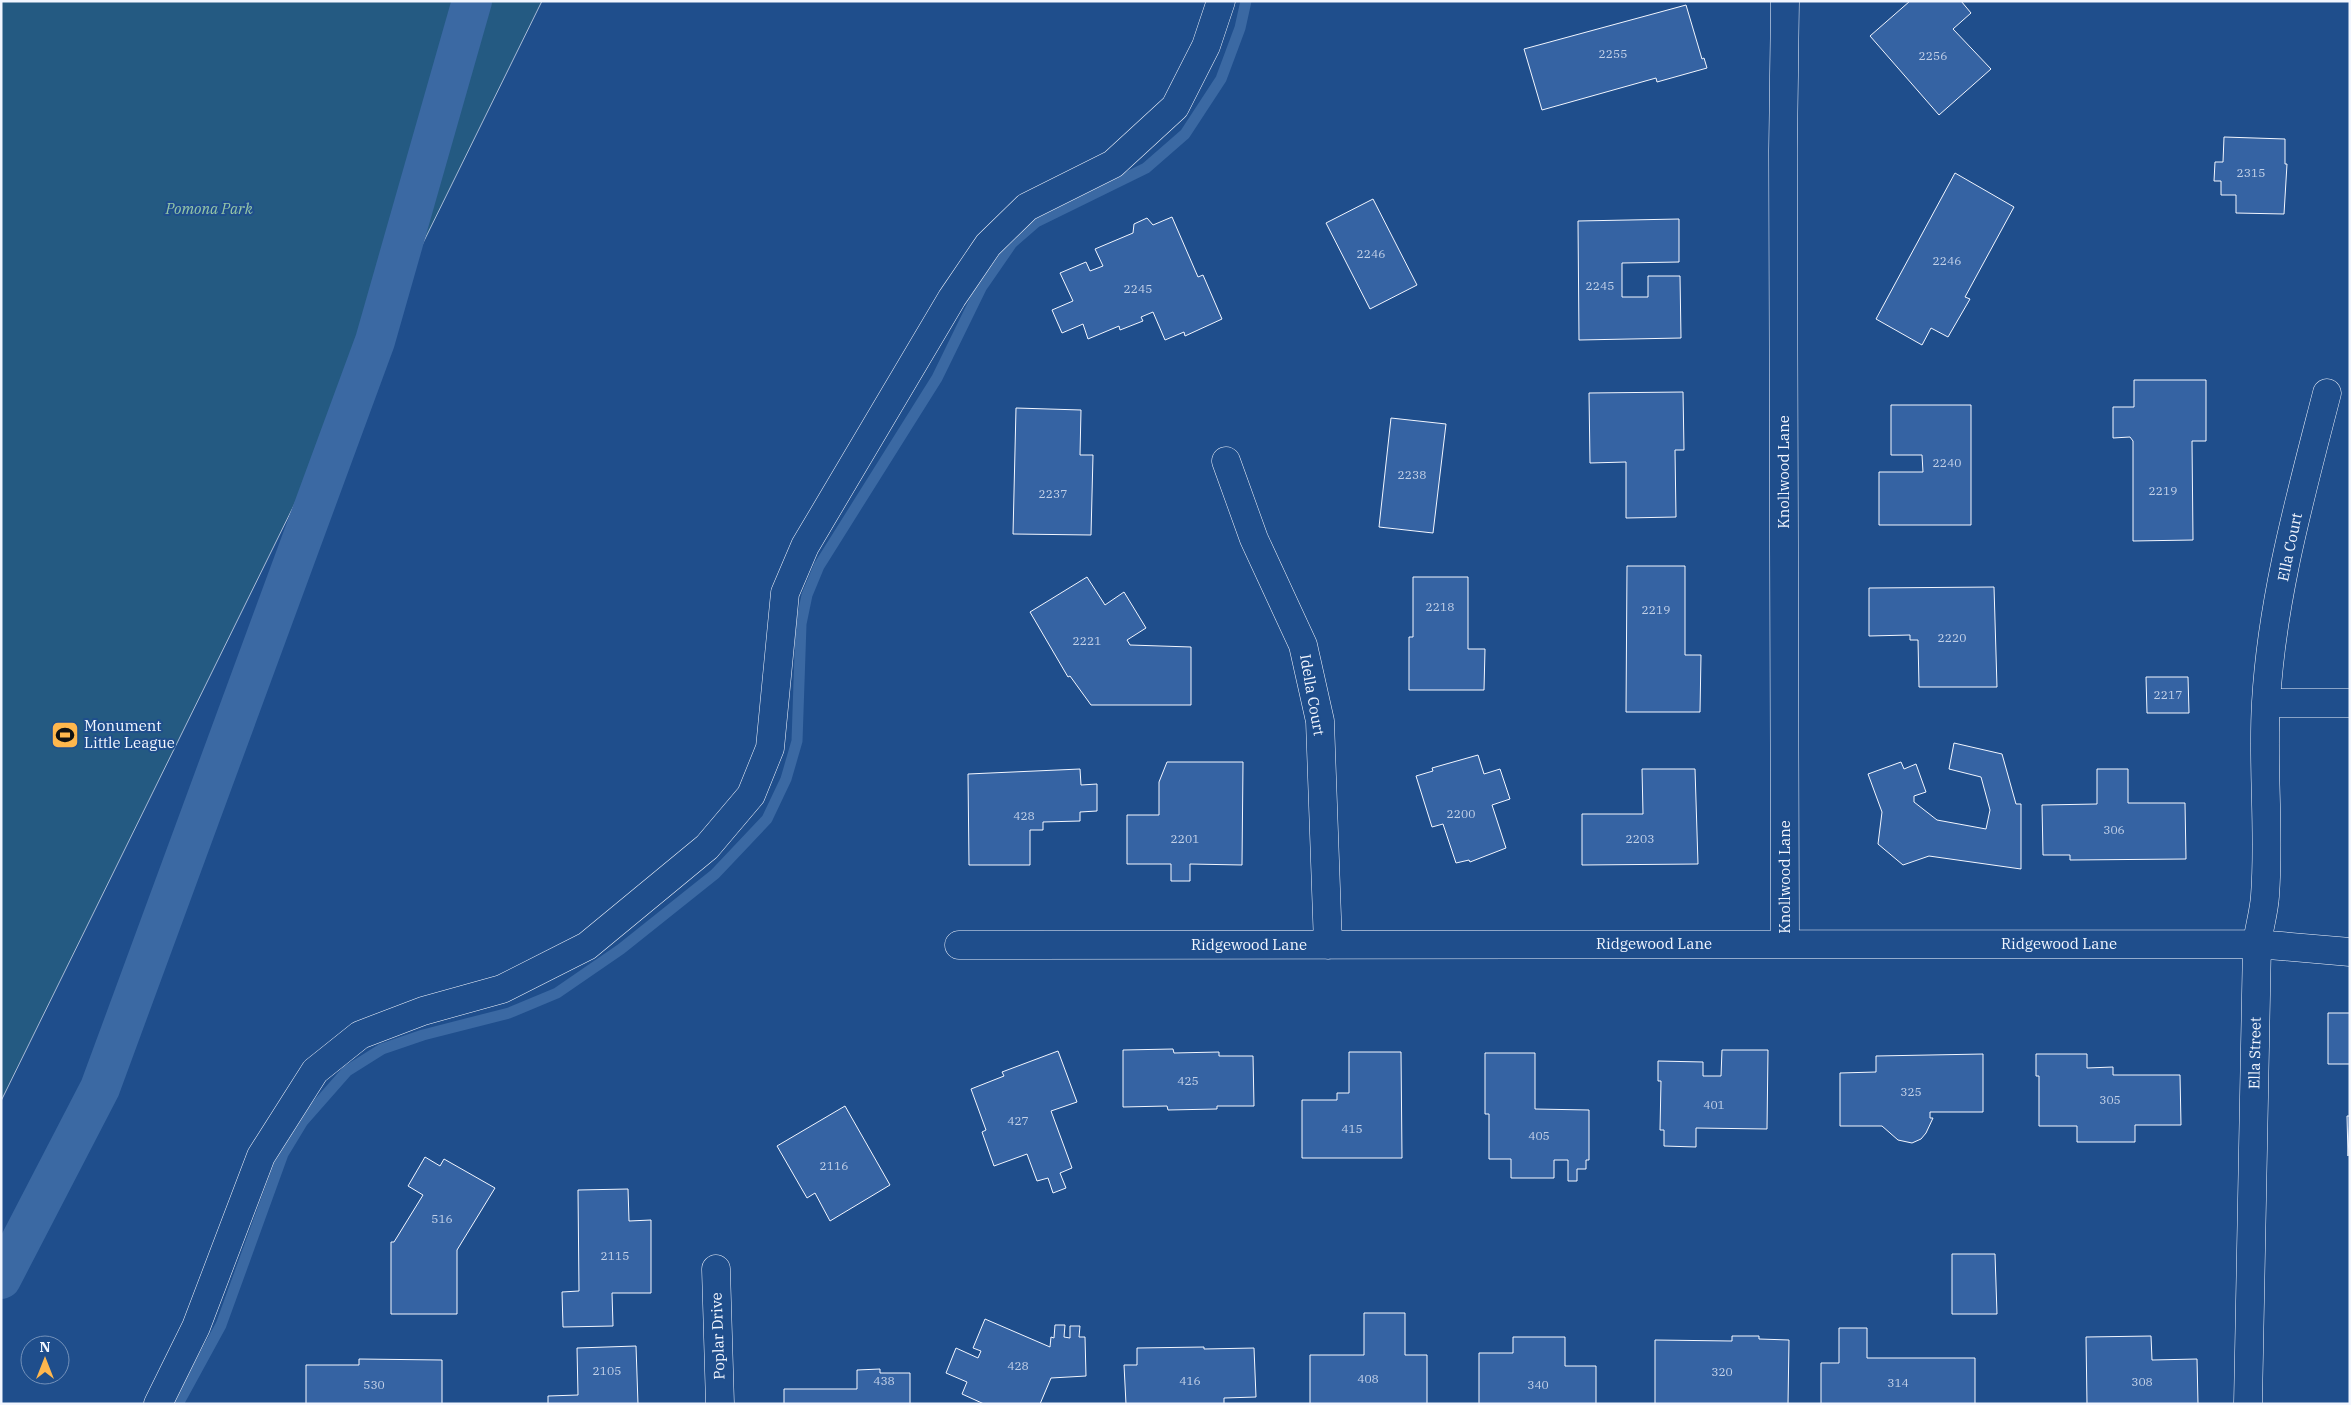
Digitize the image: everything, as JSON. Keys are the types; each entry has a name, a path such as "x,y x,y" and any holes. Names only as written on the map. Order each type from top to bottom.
{"street":[{"path":"158,1404 196,1327 261,1156 315,1071 360,1035 423,1011 502,989 587,946 707,847 751,795 770,748 785,593 810,538 952,298 988,245 1027,207 1113,164 1175,107 1206,46 1221,1"},
{"name":"Knollwood Lane","path":"1785,1 1783,150 1785,943"},
{"name":"Ella Court","path":"2266,703 2270,649 2283,582 2297,512 2327,393"},
{"name":"Idella Court","path":"1226,461 1254,539 1303,645 1320,721 1328,945"},
{"path":"2266,703 2350,703"},
{"name":"Ella Street","path":"2248,1404 2257,944 2265,896 2266,703"},
{"name":"Ridgewood Lane","path":"959,945 2257,944 2350,952"},
{"name":"Poplar Drive","path":"716,1269 720,1404"}],"green space":[{"name":"Pomona Park","path":"1,1 542,1 1,1101"}],"building":[{"path":"1910,1 1961,1 1971,13 1953,29 1991,69 1939,115 1870,36"},
{"path":"1686,5 1702,59 1704,58 1707,68 1657,82 1656,78 1542,110 1524,49"},
{"path":"2224,137 2285,139 2285,164 2287,164 2284,214 2236,213 2236,195 2221,195 2221,181 2214,181 2215,162 2223,162"},
{"path":"1955,173 2014,207 1965,297 1970,299 1948,337 1931,328 1922,345 1876,319"},
{"path":"1373,199 1417,285 1370,309 1326,223"},
{"path":"1172,217 1198,277 1203,275 1222,319 1185,336 1184,332 1165,340 1153,312 1141,317 1143,321 1120,330 1119,326 1088,339 1083,324 1062,333 1052,310 1073,301 1060,273 1086,262 1090,271 1103,266 1095,249 1133,233 1134,224 1147,218 1153,225"},
{"path":"1679,219 1679,262 1622,263 1622,297 1648,297 1648,276 1680,276 1681,338 1579,340 1578,221"},
{"path":"2134,380 2206,380 2206,441 2192,441 2193,540 2133,541 2133,441 2130,437 2113,438 2113,407 2134,407"},
{"path":"1683,392 1684,450 1675,450 1676,517 1626,518 1626,462 1590,463 1589,393"},
{"path":"1891,405 1971,405 1971,525 1879,525 1879,472 1923,472 1922,455 1891,455"},
{"path":"1016,408 1081,410 1080,455 1093,455 1091,535 1013,534"},
{"path":"1391,418 1446,424 1433,533 1379,527"},
{"path":"1627,566 1685,566 1685,655 1701,655 1700,712 1626,712"},
{"path":"1087,577 1105,605 1124,592 1146,628 1127,640 1130,645 1191,647 1191,705 1091,705 1070,676 1068,677 1030,612"},
{"path":"1413,577 1468,577 1468,649 1485,649 1484,690 1409,690 1409,637 1413,637"},
{"path":"1994,587 1997,687 1919,687 1918,640 1910,640 1910,635 1869,636 1869,588"},
{"path":"2146,677 2188,677 2189,713 2147,713"},
{"path":"1954,743 2002,754 2016,804 2021,804 2021,869 1929,856 1903,865 1878,844 1882,812 1868,774 1901,762 1904,769 1916,764 1926,792 1914,796 1914,802 1937,820 1986,829 1990,810 1981,777 1949,769"},
{"path":"1478,755 1484,774 1500,769 1510,799 1492,805 1506,848 1470,862 1469,860 1456,863 1443,824 1432,827 1416,776 1433,771 1432,768"},
{"path":"1167,762 1243,762 1242,865 1190,864 1190,881 1171,881 1171,864 1127,864 1127,815 1159,815 1159,782"},
{"path":"1080,769 1081,785 1097,784 1097,811 1080,812 1080,821 1043,822 1043,830 1030,830 1030,865 969,865 968,774"},
{"path":"1642,769 1695,769 1698,864 1582,865 1582,814 1643,814"},
{"path":"2097,769 2128,769 2128,803 2185,803 2186,859 2070,860 2070,855 2043,855 2042,805 2097,804"},
{"path":"2328,1013 2350,1013 2350,1064 2328,1064"},
{"path":"1173,1049 1174,1053 1219,1052 1219,1056 1253,1056 1254,1106 1217,1106 1217,1109 1168,1110 1167,1106 1123,1107 1123,1050"},
{"path":"1722,1050 1768,1050 1767,1129 1696,1128 1696,1147 1664,1146 1664,1130 1660,1130 1661,1081 1658,1081 1658,1061 1703,1062 1703,1076 1721,1076"},
{"path":"1058,1051 1077,1102 1051,1111 1072,1168 1060,1173 1066,1188 1053,1193 1048,1178 1037,1181 1027,1154 994,1166 982,1132 986,1130 971,1089 1004,1076 1002,1072"},
{"path":"1349,1052 1401,1052 1402,1158 1302,1158 1302,1100 1337,1100 1337,1093 1349,1093"},
{"path":"1485,1053 1535,1053 1535,1109 1589,1110 1589,1160 1586,1160 1586,1169 1577,1169 1577,1181 1568,1181 1568,1160 1554,1160 1554,1178 1511,1178 1511,1159 1489,1159 1489,1114 1485,1114"},
{"path":"1983,1054 1983,1112 1930,1112 1930,1118 1933,1118 1926,1133 1921,1139 1912,1143 1898,1140 1882,1126 1840,1126 1840,1073 1876,1072 1876,1056"},
{"path":"2036,1054 2087,1054 2087,1068 2113,1067 2113,1075 2180,1075 2181,1125 2135,1125 2135,1142 2077,1142 2077,1126 2039,1126 2039,1076 2036,1076"},
{"path":"845,1106 890,1185 830,1221 815,1193 807,1198 777,1146"},
{"path":"2347,1116 2350,1116 2348,1156"},
{"path":"425,1157 440,1166 444,1159 495,1188 457,1250 457,1314 391,1314 391,1242 394,1242 423,1195 408,1186"},
{"path":"628,1189 629,1221 651,1220 651,1293 612,1293 613,1326 563,1327 562,1292 579,1291 578,1190"},
{"path":"1952,1254 1995,1254 1997,1314 1952,1314"},
{"path":"1364,1313 1405,1313 1405,1355 1427,1355 1427,1404 1310,1404 1310,1355 1364,1355"},
{"path":"985,1319 1050,1347 1051,1337 1054,1338 1055,1325 1065,1325 1064,1337 1070,1338 1070,1326 1080,1326 1079,1337 1085,1337 1086,1376 1051,1378 1040,1404 984,1404 962,1394 967,1382 946,1373 956,1348 978,1358 981,1351 973,1348"},
{"path":"1839,1328 1867,1328 1867,1358 1975,1358 1975,1404 1821,1404 1821,1363 1839,1363"},
{"path":"1732,1336 1759,1336 1759,1339 1789,1340 1788,1404 1655,1404 1655,1340 1732,1341"},
{"path":"2151,1336 2152,1360 2197,1359 2198,1404 2087,1404 2086,1337"},
{"path":"1513,1337 1565,1337 1565,1366 1596,1366 1596,1404 1479,1404 1479,1353 1513,1353"},
{"path":"636,1346 638,1404 548,1404 548,1396 578,1395 577,1348"},
{"path":"1204,1347 1204,1349 1254,1348 1256,1397 1224,1398 1224,1404 1126,1404 1124,1365 1137,1365 1137,1348"},
{"path":"359,1359 442,1360 442,1404 306,1404 306,1365 359,1365"},
{"path":"880,1369 880,1373 910,1373 910,1404 784,1404 784,1389 857,1389 857,1370"}],"waterway":[{"path":"1,1279 100,1088 375,341 472,1"},
{"path":"178,1404 221,1325 283,1154 303,1121 347,1071 382,1049 423,1035 509,1013 557,993 621,949 715,874 767,819 786,779 797,741 801,624 807,595 819,566 937,378 981,288 1012,243 1036,222 1146,168 1185,134 1221,79 1240,28 1246,1"}],"place":[{"name":"Monument Little League","path":"65,735"}]}
